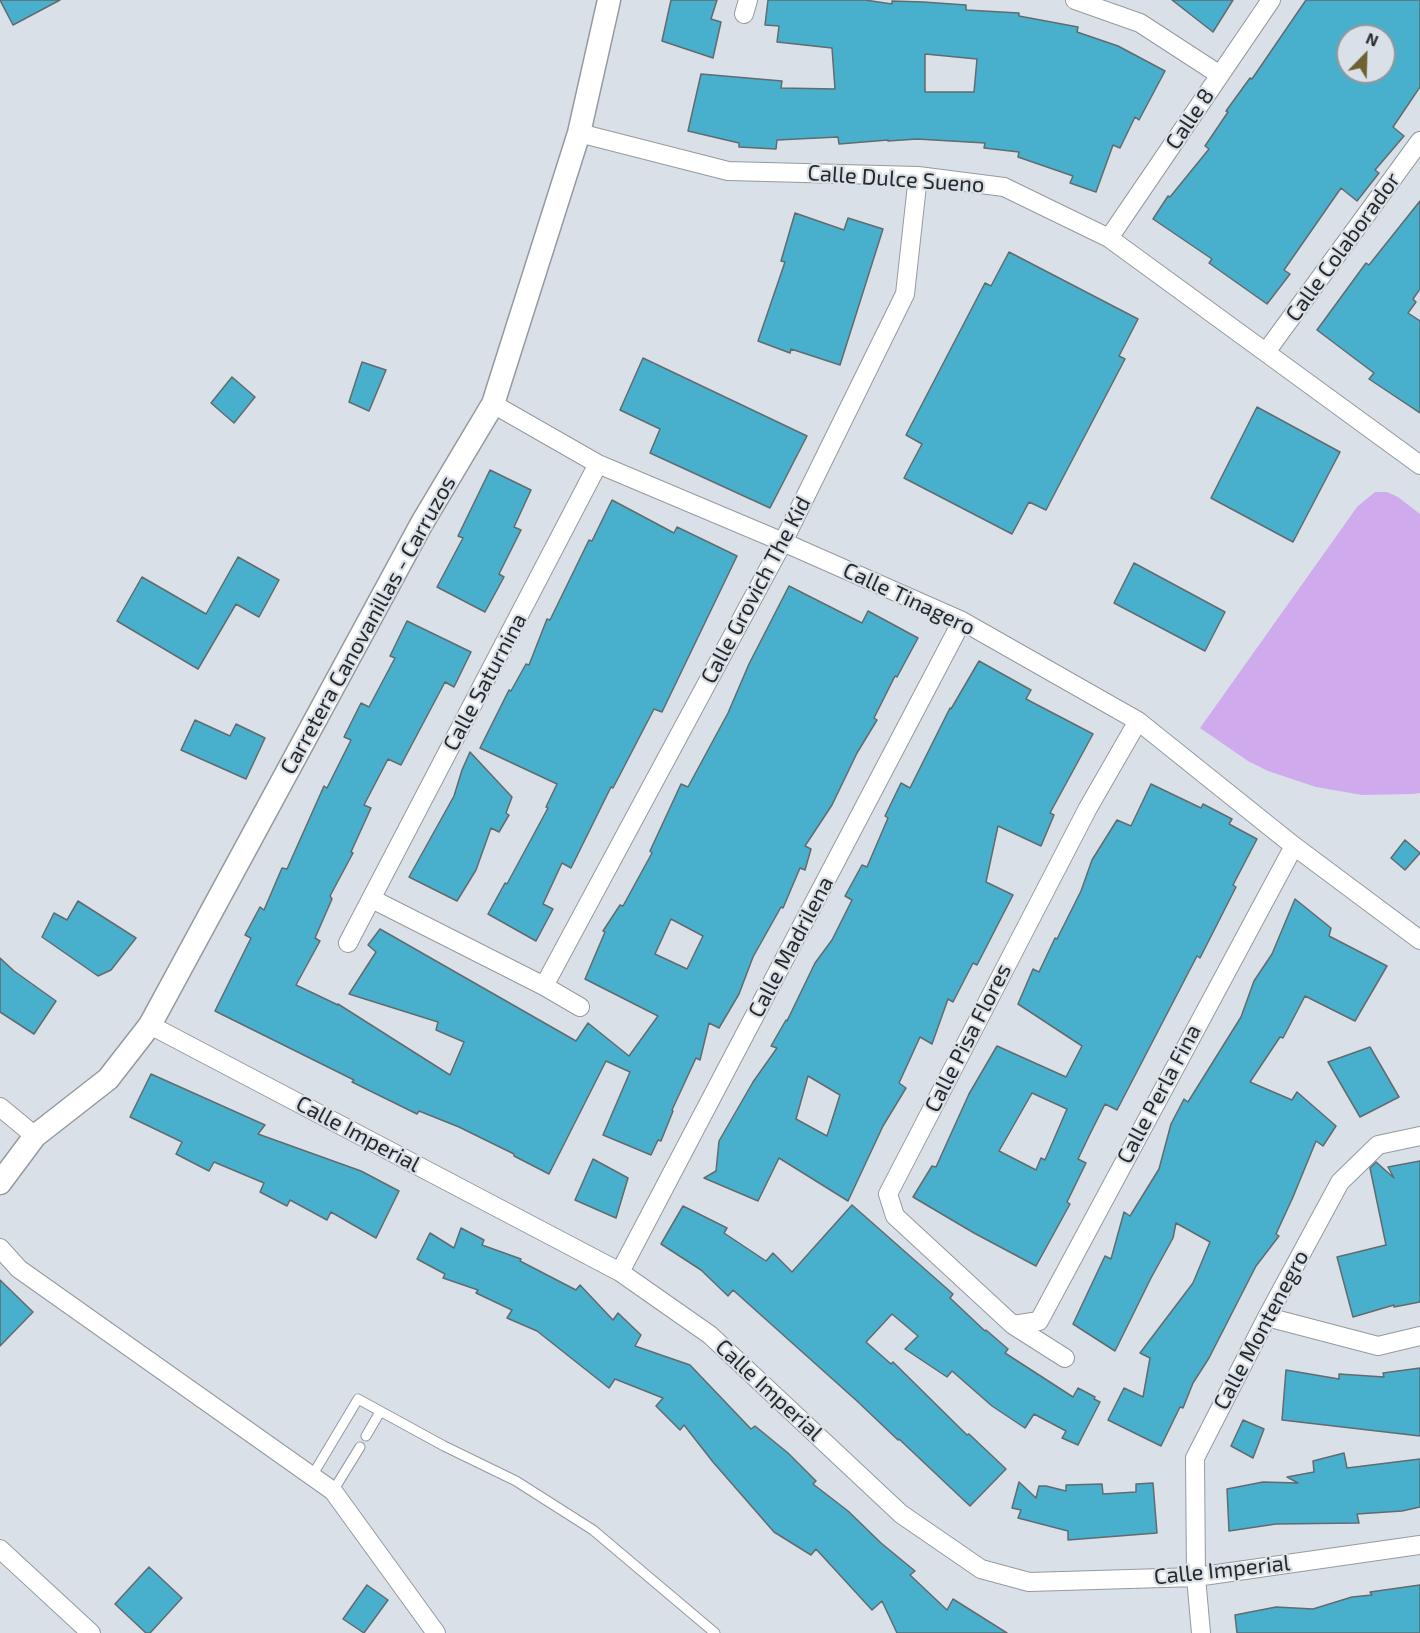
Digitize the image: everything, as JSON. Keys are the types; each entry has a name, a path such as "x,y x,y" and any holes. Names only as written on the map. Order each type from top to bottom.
{"street":[{"name":"Carretera Canovanillas - Carruzos","path":"0,1183 35,1136 108,1079 150,1025 422,523 493,404 579,133 609,0"},
{"path":"1075,0 1140,23 1220,75"},
{"name":"Calle 8","path":"1109,238 1271,0"},
{"name":"Calle Dulce Sueno","path":"579,133 728,171 918,176 1004,187 1109,238 1420,465"},
{"name":"Calle Colaborador","path":"1266,352 1420,141"},
{"name":"Calle Grovich The Kid","path":"544,986 783,542 905,294 918,176"},
{"name":"Calle Tinagero","path":"493,404 598,464 962,621 1138,721 1294,846 1420,940"},
{"name":"Calle Saturnina","path":"348,943 598,464"},
{"name":"Calle Madrilena","path":"620,1272 962,621"},
{"name":"Calle Pisa Flores","path":"1065,1358 1013,1325 895,1216 888,1194 1088,808 1138,721"},
{"name":"Calle Perla Fina","path":"1013,1325 1039,1321 1294,846"},
{"path":"372,899 544,986 580,1007"},
{"name":"Calle Imperial","path":"150,1025 620,1272 710,1335 902,1514 981,1569 1029,1582 1196,1577 1420,1545"},
{"path":"0,1107 35,1136"},
{"name":"Calle Montenegro","path":"1201,1633 1196,1577 1195,1458 1267,1317 1340,1182 1378,1145 1420,1136"},
{"path":"0,1248 19,1269 333,1491 436,1633"},
{"path":"1267,1317 1378,1346 1420,1336"},
{"path":"0,1549 91,1633"}],"lane":[{"path":"312,1476 358,1400 516,1481 593,1530 715,1633"},
{"path":"366,1436 380,1412"},
{"path":"333,1491 360,1446"}],"shaded area":[{"path":"1375,492 1387,492 1398,497 1420,514 1420,793 1413,794 1362,795 1316,787 1268,771 1248,761 1200,728 1357,507"}],"building":[{"path":"0,0 60,0 13,25"},
{"path":"671,0 717,0 711,19 721,22 713,58 662,41"},
{"path":"768,0 865,0 892,4 892,1 966,5 966,10 1019,13 1019,16 1078,27 1077,32 1118,46 1165,71 1139,120 1135,117 1120,148 1113,145 1096,192 1070,183 1073,176 1018,157 1019,152 984,148 985,143 917,139 839,144 838,137 777,140 776,149 739,147 739,143 688,131 701,74 782,81 781,88 835,89 832,48 777,42 779,26 765,25","holes":["925,54 977,59 974,92 925,92"]},
{"path":"1172,0 1233,0 1213,32"},
{"path":"1306,0 1420,0 1420,87 1393,127 1404,136 1375,170 1379,173 1357,201 1341,188 1284,270 1290,274 1267,304 1209,263 1212,259 1153,219 1168,196 1170,197 1209,149 1205,146 1228,112 1226,111 1250,78 1252,79"},
{"path":"1420,201 1420,289 1413,299 1416,302 1408,313 1420,321 1420,413 1369,379 1374,373 1317,330 1366,263 1369,265"},
{"path":"795,213 844,230 848,218 883,229 840,365 791,349 790,353 758,341 785,262 781,261"},
{"path":"1009,252 1138,319 1119,356 1125,359 1046,510 1029,502 1012,534 904,478 922,444 906,435 985,283 991,286"},
{"path":"643,358 807,436 770,508 650,453 660,429 620,410"},
{"path":"362,362 386,370 369,411 349,402"},
{"path":"232,377 255,397 234,423 211,403"},
{"path":"1257,407 1340,452 1293,542 1211,498"},
{"path":"490,470 531,490 514,527 521,530 499,574 504,577 485,612 437,587 463,538 458,536"},
{"path":"612,500 674,533 677,527 737,556 662,712 654,709 613,788 611,787 571,868 562,863 543,904 553,909 536,941 488,914 548,808 546,807 557,784 480,748 509,690 511,691 526,664 529,665 547,619 550,620 589,540 592,541"},
{"path":"238,557 279,580 259,617 236,604 198,669 117,621 142,577 206,614"},
{"path":"1134,563 1225,612 1205,651 1114,603"},
{"path":"789,586 862,623 868,611 918,638 897,677 895,676 874,718 877,720 857,753 832,805 805,846 811,849 805,870 800,868 783,908 781,907 753,957 739,994 719,1028 709,1023 700,1060 696,1058 672,1110 661,1141 658,1140 651,1155 603,1135 630,1072 606,1061 549,1174 459,1127 419,1111 417,1114 215,1011 251,938 245,935 260,907 264,910 282,868 287,869 324,786 327,788 351,740 344,737 361,703 369,707 395,658 390,656 407,621 471,652 454,687 445,682 401,765 388,759 364,805 371,808 351,852 353,853 330,896 332,899 315,938 320,941 296,985 338,1004 450,1075 464,1042 436,1030 438,1022 349,994 376,952 368,945 380,929 576,1041 588,1023 629,1056 658,1016 585,979 605,932 603,931 620,905 623,906 652,853 650,851 681,784 688,787 728,713 749,664","holes":["671,919 703,936 687,969 655,954"]},
{"path":"979,661 1031,690 1026,699 1093,734 1050,813 1054,815 1041,846 998,826 986,882 1013,895 977,965 973,963 953,1002 948,999 932,1044 920,1037 899,1083 906,1088 883,1126 848,1201 779,1158 758,1201 704,1178 716,1171 719,1141 753,1082 777,1048 771,1046 787,1021 815,963 832,940 852,900 845,896 862,865 867,867 888,818 885,816 901,783 910,788","holes":["808,1076 840,1095 827,1136 796,1119"]},
{"path":"195,720 230,736 236,724 265,738 246,779 181,750"},
{"path":"470,752 512,797 506,813 509,815 499,832 491,828 476,870 457,901 409,877 454,796"},
{"path":"1151,784 1201,808 1203,804 1232,819 1229,824 1257,839 1200,958 1197,956 1117,1110 1105,1104 1078,1159 1086,1163 1067,1202 1070,1204 1036,1266 913,1197 932,1166 936,1167 969,1094 997,1046 1066,1077 1082,1046 1018,1004 1033,969 1039,972 1055,938 1057,939 1081,891 1092,860 1117,820 1131,826","holes":["1032,1093 1067,1109 1045,1160 1041,1158 1036,1170 999,1151"]},
{"path":"1405,840 1420,853 1405,870 1391,858"},
{"path":"1295,899 1331,928 1329,936 1387,966 1355,1021 1305,996 1283,1038 1280,1037 1250,1082 1292,1100 1297,1092 1336,1126 1323,1146 1316,1141 1276,1234 1279,1236 1256,1266 1161,1446 1108,1420 1124,1388 1143,1397 1150,1358 1140,1353 1193,1283 1210,1242 1176,1223 1173,1238 1115,1351 1073,1324 1105,1256 1111,1259 1124,1212 1130,1216 1159,1169 1171,1124 1184,1099 1188,1102 1241,1017 1254,981 1272,954"},
{"path":"78,901 136,938 111,970 98,976 42,937 54,913 67,920"},
{"path":"0,958 56,1001 34,1034 0,1012"},
{"path":"1370,1047 1399,1097 1360,1117 1328,1062"},
{"path":"151,1074 265,1125 258,1134 361,1171 399,1191 376,1238 331,1212 327,1220 290,1200 287,1206 260,1192 264,1183 214,1162 209,1171 176,1154 182,1142 130,1117"},
{"path":"593,1159 628,1178 616,1218 575,1200"},
{"path":"1420,1161 1420,1302 1394,1307 1394,1305 1353,1317 1337,1257 1386,1245 1370,1168 1376,1162 1394,1178 1388,1167"},
{"path":"852,1205 953,1294 950,1298 1008,1349 1005,1353 1073,1397 1078,1388 1100,1402 1078,1445 1062,1438 1066,1431 1034,1414 1025,1428 992,1406 952,1371 947,1377 905,1349 918,1336 892,1314 866,1342 891,1364 893,1362 967,1435 969,1434 1006,1469 970,1506 733,1290 728,1296 701,1270 661,1244 683,1206 727,1228 724,1233 766,1261 773,1253 792,1272"},
{"path":"461,1228 484,1240 482,1245 521,1259 520,1261 576,1290 580,1285 613,1320 618,1313 641,1335 635,1346 690,1365 751,1429 755,1426 788,1453 816,1481 813,1484 848,1511 881,1543 915,1571 910,1575 947,1610 953,1599 1007,1633 897,1633 882,1601 872,1610 816,1549 811,1555 774,1532 684,1425 680,1430 656,1406 663,1398 615,1379 609,1388 537,1331 507,1318 512,1310 476,1293 478,1290 443,1278 445,1274 417,1259 430,1233 454,1248"},
{"path":"0,1280 33,1312 0,1346"},
{"path":"1420,1368 1420,1436 1282,1420 1286,1370 1339,1379 1339,1374 1384,1377 1383,1373"},
{"path":"1243,1420 1264,1429 1253,1458 1231,1446"},
{"path":"1344,1453 1347,1468 1420,1459 1420,1507 1402,1511 1357,1514 1359,1523 1276,1524 1229,1531 1227,1489 1263,1482 1298,1483 1287,1477 1314,1472 1313,1461"},
{"path":"1019,1482 1036,1498 1039,1486 1066,1491 1066,1485 1102,1484 1103,1494 1136,1492 1136,1484 1153,1483 1157,1533 1068,1540 1068,1531 1018,1518 1021,1510 1012,1508"},
{"path":"149,1567 182,1598 150,1633 146,1633 115,1604"},
{"path":"367,1585 388,1600 364,1633 343,1619"},
{"path":"1420,1585 1420,1633 1237,1633 1235,1615 1276,1607 1313,1609 1352,1597 1372,1595 1370,1592"}]}
